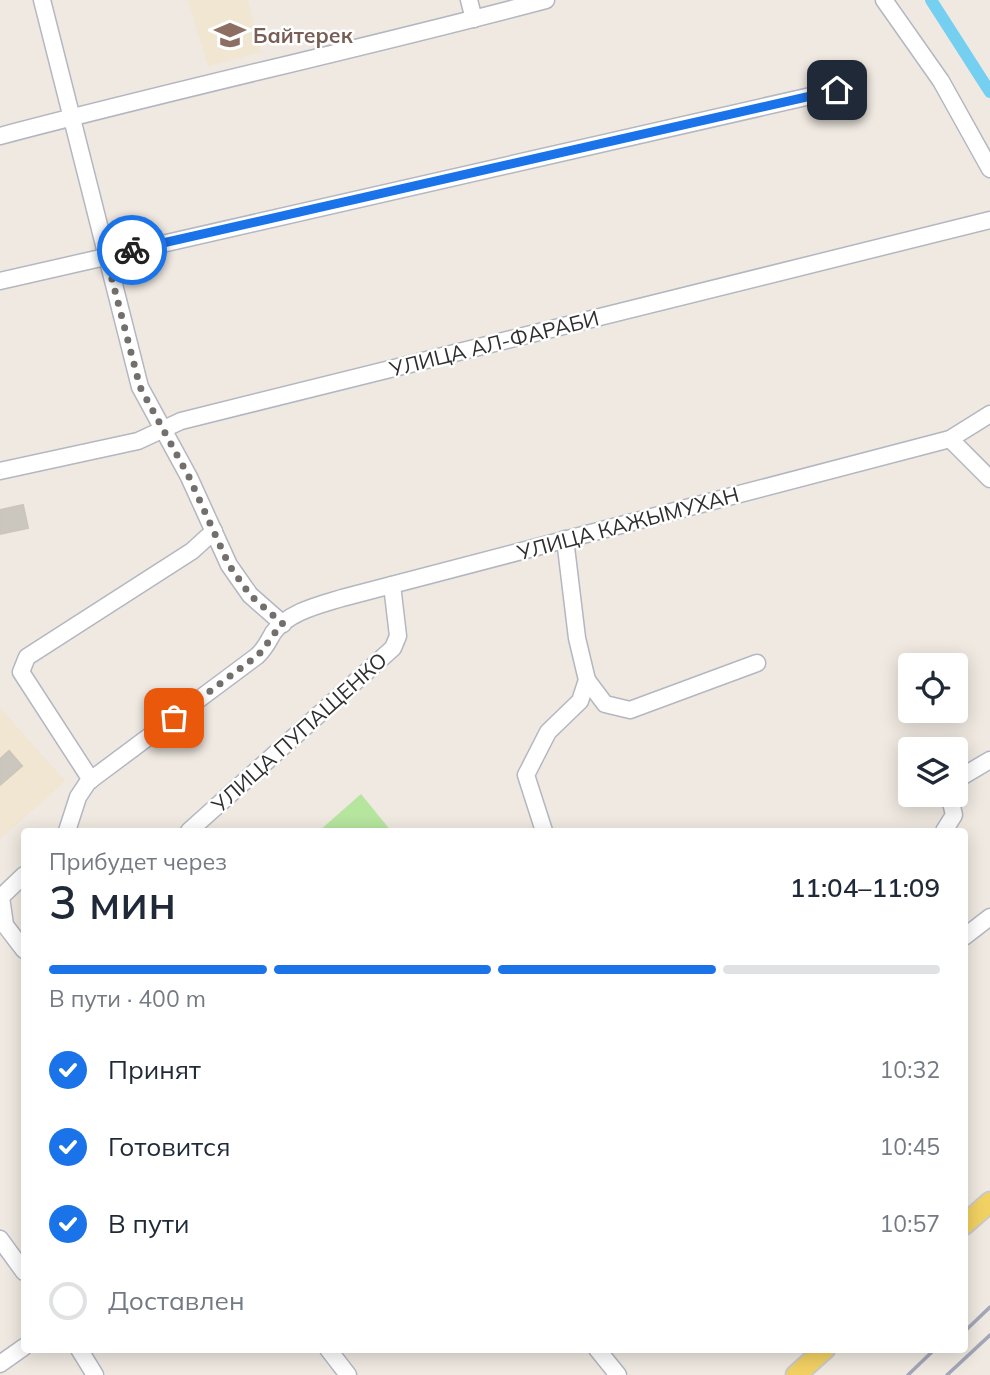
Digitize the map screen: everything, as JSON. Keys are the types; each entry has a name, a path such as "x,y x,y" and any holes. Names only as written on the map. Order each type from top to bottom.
{"main road":[{"path":"968,1221 990,1202"},
{"path":"796,1375 821,1353"}],"street":[{"path":"42,0 140,387 164,429 229,565 250,595 283,624 257,656 91,780 78,797 68,828"},
{"path":"468,0 474,19"},
{"path":"0,136 546,0"},
{"path":"884,0 941,81 990,169"},
{"path":"0,281 837,90"},
{"name":"УЛИЦА АЛ-ФАРАБИ","path":"0,471 138,441 181,421 990,220"},
{"name":"УЛИЦА КАЖЫМУХАН","path":"283,624 291,616 325,603 950,439 990,414"},
{"path":"950,439 990,479"},
{"path":"91,780 21,672 27,657 192,551 214,531"},
{"path":"565,539 577,638 587,680 605,704 630,710 757,663"},
{"name":"УЛИЦА ПУПАЩЕНКО","path":"192,828 393,648 398,636 392,586"},
{"path":"543,828 526,775 548,732 580,701 587,680"},
{"path":"968,773 990,760"},
{"path":"946,828 954,815 952,807"},
{"path":"21,878 1,897 5,925 21,946"},
{"path":"968,934 990,917"},
{"path":"0,1239 21,1268"},
{"path":"0,1364 21,1349"},
{"path":"81,1353 95,1375"},
{"path":"331,1353 348,1375"},
{"path":"600,1353 618,1375"}],"shaded area":[{"path":"188,0 248,0 261,52 208,66"},
{"path":"0,708 65,781 0,839"}],"green space":[{"path":"361,794 389,828 322,828"}],"building":[{"path":"23,505 28,528 0,534 0,510"},
{"path":"9,751 22,766 0,785 0,759"}],"waterway":[{"path":"931,0 990,92"}],"railway":[{"path":"968,1328 990,1307"},
{"path":"947,1375 990,1335"},
{"path":"908,1375 931,1353"}],"way so far":[{"path":"132,250 106,256 140,387 189,477 229,565 250,595 283,624 257,656 174,718"}],"place":[{"name":"Байтерек","path":"230,35"}],"route":[{"path":"132,250 837,90"}]}
